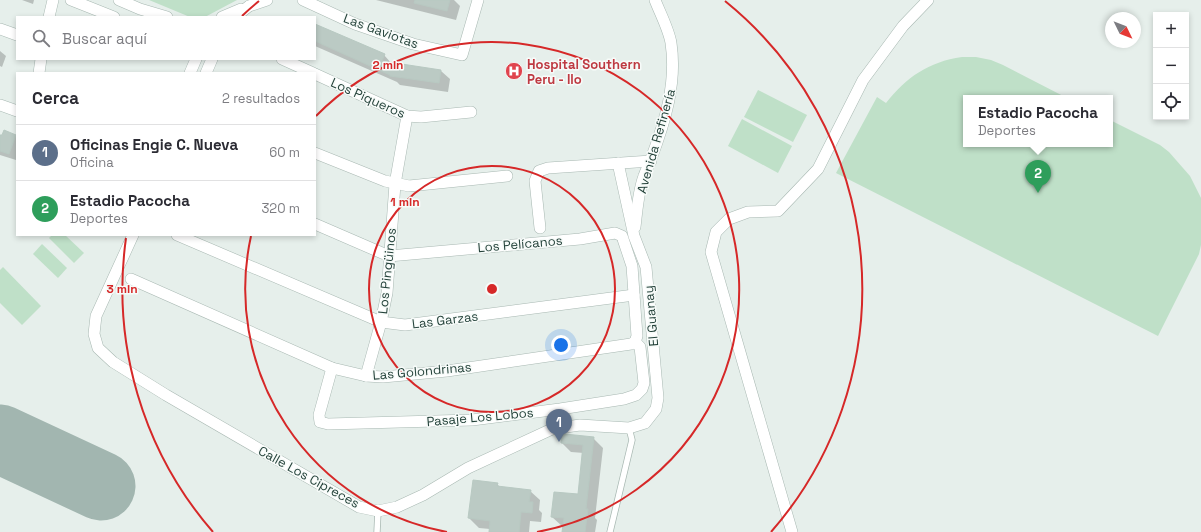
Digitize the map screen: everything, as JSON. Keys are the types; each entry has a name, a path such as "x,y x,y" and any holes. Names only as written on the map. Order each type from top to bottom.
{"street":[{"path":"49,16 53,0"},
{"path":"71,0 111,16"},
{"path":"119,0 140,9 164,16"},
{"path":"229,16 249,6 267,0"},
{"name":"Las Gaviotas","path":"303,0 355,24 413,44 462,56 478,0"},
{"name":"Avenida Refinería","path":"634,236 637,208 643,177 651,161 667,110 672,87 674,63 671,41 655,0"},
{"path":"792,532 711,252 716,232 729,219 748,212 778,211 818,169 863,80 903,26 928,0"},
{"path":"0,29 16,35"},
{"path":"38,72 41,60"},
{"path":"190,72 196,60"},
{"path":"206,72 212,60"},
{"name":"Los Piqueros","path":"284,60 310,72"},
{"name":"Los Piqueros","path":"316,75 407,116 421,117 471,112"},
{"path":"0,105 16,111"},
{"name":"Los Pingüinos","path":"366,376 382,322 387,293 395,184 407,116"},
{"path":"316,153 385,181 409,186 507,176"},
{"path":"540,228 535,181 539,171 548,168 651,161"},
{"name":"El Guanay","path":"618,163 634,236 646,267 658,398"},
{"name":"Los Pelícanos","path":"316,224 389,256 580,239 615,233 622,236 632,266 637,336 635,342"},
{"name":"Calle Los Cipreces","path":"133,236 96,316 94,334 98,348 113,362 166,395 359,507 378,511 397,507 423,495 468,468 552,429 580,425 629,428 645,422 656,409 658,398"},
{"name":"Las Garzas","path":"179,236 382,322 405,325 634,295"},
{"name":"Las Golondrinas","path":"131,279 332,368 366,376 383,377 447,371 630,344 635,342"},
{"name":"Pasaje Los Lobos","path":"332,368 319,416 320,422 328,424 472,420 560,409 624,399 636,395 642,389 644,383 640,347 635,342"}],"lane":[{"path":"610,532 632,440 629,428"},
{"path":"377,532 378,511"}],"green space":[{"path":"149,0 237,0 207,16 188,16"},
{"path":"976,57 991,60 1061,95 963,95 963,147 1113,147 1113,122 1160,145 1169,152 1190,176 1201,198 1201,245 1199,254 1158,336 836,173 877,97 886,103 910,78 929,67 950,59"},
{"path":"758,90 807,115 793,142 744,117"},
{"path":"742,119 792,146 778,173 728,146"},
{"path":"51,236 66,236 84,253 74,263 49,238"},
{"path":"42,244 67,268 58,278 33,254"},
{"path":"3,267 41,306 22,325 0,303 0,270"}],"building":[{"path":"415,0 450,0 447,11 414,3"},
{"path":"316,24 385,54 382,61 441,70 439,83 390,75 316,41"},
{"path":"4,130 16,135 9,154 0,151 0,135 2,135"},
{"path":"565,434 594,437 585,532 562,532 564,518 551,517 554,492 578,494 583,445 561,443 561,435"},
{"path":"473,480 498,483 497,486 531,490 529,502 533,502 532,513 521,512 519,532 489,532 490,521 468,518"}],"runway":[{"path":"0,439 101,486"}],"place":[{"name":"Hospital Southern Peru - Ilo","path":"514,71"},
{"name":"Estadio Pacocha","path":"1038,193"},
{"name":"Oficinas Engie C. Nueva","path":"559,442"}]}
